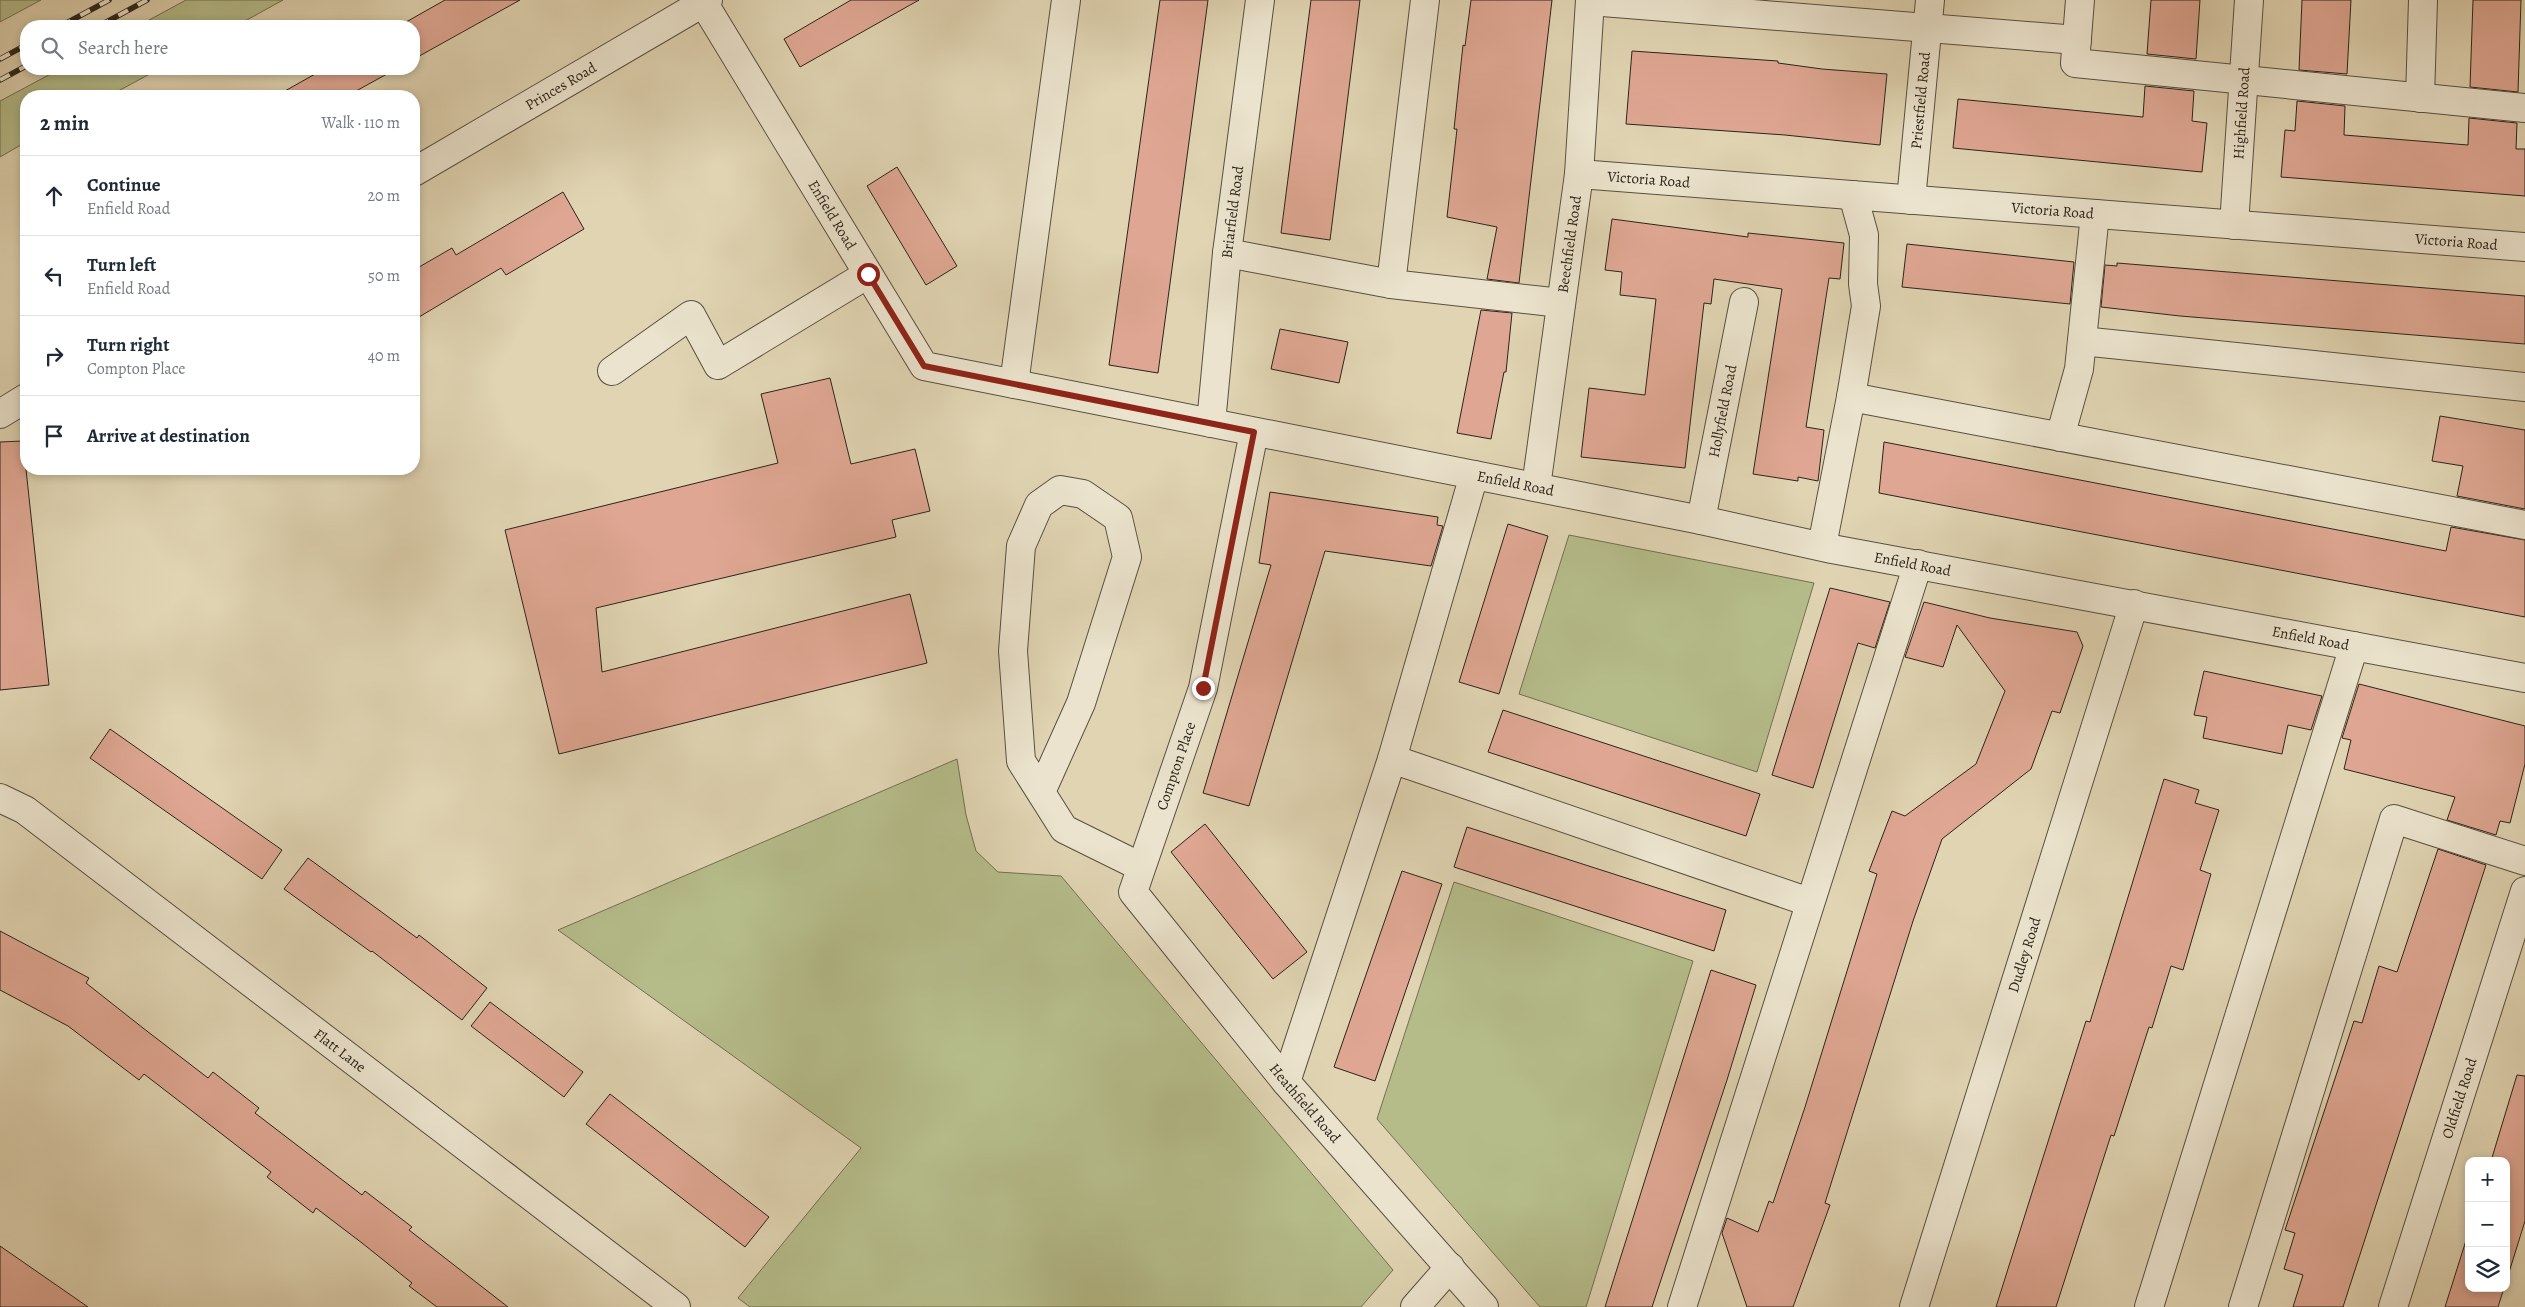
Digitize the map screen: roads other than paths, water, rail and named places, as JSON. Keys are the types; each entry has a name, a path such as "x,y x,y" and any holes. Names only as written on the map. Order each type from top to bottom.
{"street":[{"path":"1014,384 1066,0"},
{"name":"Briarfield Road","path":"1211,424 1227,253 1260,0"},
{"path":"1391,284 1425,0"},
{"name":"Priestfield Road","path":"1911,200 1930,0"},
{"path":"2080,0 2075,63 2525,108"},
{"name":"Highfield Road","path":"2234,225 2249,0"},
{"path":"2420,98 2423,0"},
{"name":"Enfield Road","path":"706,1 924,366 1702,520 1822,546 2525,678"},
{"name":"Princes Road","path":"420,168 706,1"},
{"path":"1590,1 1764,8 1927,29 2077,40"},
{"name":"Beechfield Road","path":"1536,487 1579,174 1590,1"},
{"name":"Victoria Road","path":"1579,174 2525,247"},
{"path":"1822,546 1851,397 1866,306 1863,284 1864,235 1853,195"},
{"path":"2060,437 2079,369 2095,214"},
{"path":"1227,253 1391,284 1561,303"},
{"path":"612,371 691,316 718,364 868,274"},
{"name":"Hollyfield Road","path":"1702,520 1744,302"},
{"path":"2082,340 2525,387"},
{"path":"1851,397 2525,525"},
{"path":"0,414 20,402"},
{"name":"Compton Place","path":"1133,892 1203,688 1254,432"},
{"path":"1286,1082 1392,759 1474,475"},
{"path":"1041,792 1081,703 1127,557 1118,518 1084,494 1060,490 1039,505 1021,546 1013,651 1022,761 1041,792 1064,829 1141,867"},
{"path":"1682,1307 1809,902 1918,564"},
{"name":"Dudley Road","path":"1914,1307 2134,604"},
{"path":"2148,1307 2354,646"},
{"path":"1392,759 1809,902"},
{"name":"Flatt Lane","path":"0,798 25,810 676,1307"},
{"path":"2243,1307 2394,819 2525,861"},
{"name":"Oldfield Road","path":"2393,1307 2525,891"},
{"name":"Heathfield Road","path":"1133,892 1286,1082 1484,1307"},
{"path":"1415,1307 1450,1267"}],"railway":[{"path":"72,20 109,0"},
{"path":"110,20 147,0"},
{"path":"0,59 20,48"},
{"path":"0,80 20,69"}]}
